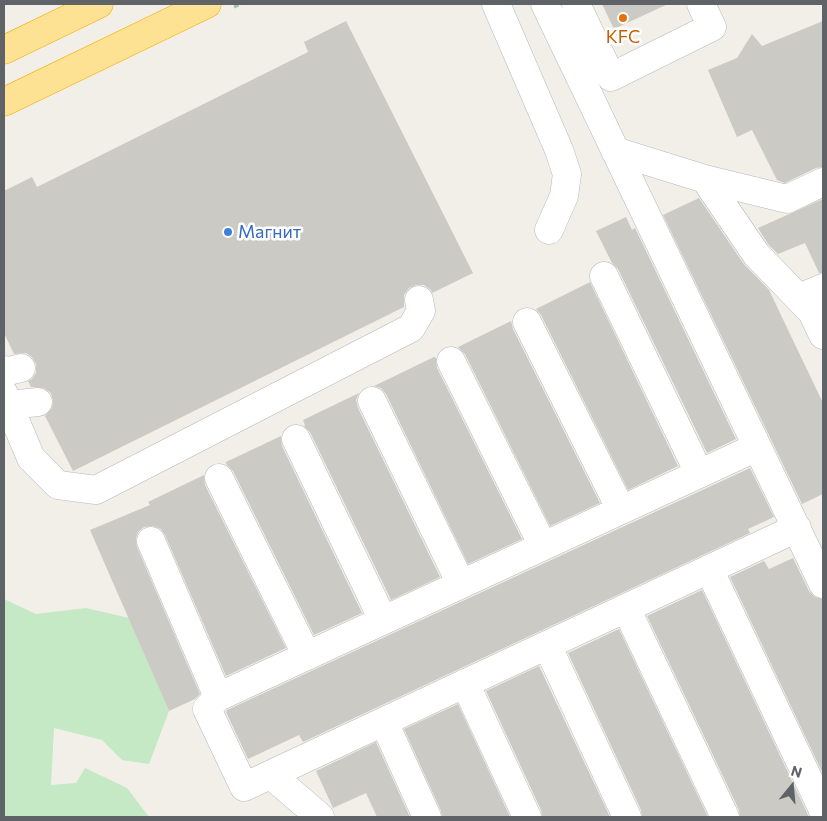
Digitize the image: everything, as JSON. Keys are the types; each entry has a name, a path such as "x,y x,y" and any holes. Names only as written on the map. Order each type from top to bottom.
{"highway":[{"path":"4,50 99,4"},
{"path":"4,102 207,4"}],"lane":[{"path":"496,4 559,150 567,174 564,196 549,230"},
{"path":"545,4 823,584"},
{"path":"576,4 611,76 712,27 702,4"},
{"path":"615,151 705,179 788,199 823,182"},
{"path":"705,179 756,254 811,293 812,312 823,335"},
{"path":"604,276 699,473"},
{"path":"38,402 8,416 31,458 58,485 96,490 412,328 421,311 419,300"},
{"path":"528,322 621,510"},
{"path":"451,360 543,546"},
{"path":"372,402 461,584"},
{"path":"296,439 383,620"},
{"path":"757,446 218,698 207,709 244,788 796,528"},
{"path":"219,478 307,656"},
{"path":"151,541 218,698"},
{"path":"709,569 823,810"},
{"path":"626,608 725,817"},
{"path":"547,645 628,817"},
{"path":"465,683 527,817"},
{"path":"384,722 427,817"},
{"path":"271,775 320,817"}],"green space":[{"path":"4,599 36,614 86,608 129,618 169,711 149,764 122,760 102,740 54,728 51,785 76,783 85,768 127,788 149,817 4,817"}],"building":[{"name":"KFC","path":"602,4 668,4 614,29"},
{"name":"Магнит","path":"346,21 473,273 432,293 424,285 416,285 409,288 404,295 404,307 73,471 45,416 52,408 53,400 51,393 44,388 31,387 28,381 36,373 36,364 32,357 26,353 14,354 4,333 4,191 32,177 37,187 308,52 304,42"},
{"path":"823,21 823,167 816,168 785,183 777,180 752,130 737,137 708,70 737,58 752,34 762,46"},
{"path":"699,198 743,263 769,290 823,403 823,494 802,504 663,215"},
{"path":"823,199 823,273 819,273 805,243 778,254 768,244 758,228"},
{"path":"626,217 632,230 635,228 736,439 707,453 618,269 612,263 596,231"},
{"path":"590,282 678,466 628,490 541,315 536,309"},
{"path":"511,321 513,329 600,503 550,526 465,354 458,347"},
{"path":"434,357 436,358 437,368 522,539 468,564 386,394 381,388 374,386"},
{"path":"359,393 356,400 358,408 440,577 391,600 310,432 304,426 303,420"},
{"path":"281,436 282,446 362,613 314,635 233,471 226,464 226,462"},
{"path":"750,468 774,517 748,529 750,533 303,742 299,735 248,759 226,712 227,710"},
{"path":"204,475 205,485 286,648 226,676 165,535 161,529 153,526 144,527 138,532 136,539 137,547 200,694 195,699 169,711 90,530 150,505 148,502"},
{"path":"793,558 809,591 815,597 823,599 823,774 730,577 764,561 769,569"},
{"path":"702,590 809,817 740,817 739,810 647,616"},
{"path":"619,629 708,817 642,817 641,810 568,653"},
{"path":"539,666 610,817 542,817 541,810 486,691"},
{"path":"458,704 510,817 442,817 404,729"},
{"path":"376,742 410,817 377,817 366,793 333,808 316,771"}],"place":[{"name":"KFC","path":"623,18"},
{"name":"Магнит","path":"228,232"}]}
